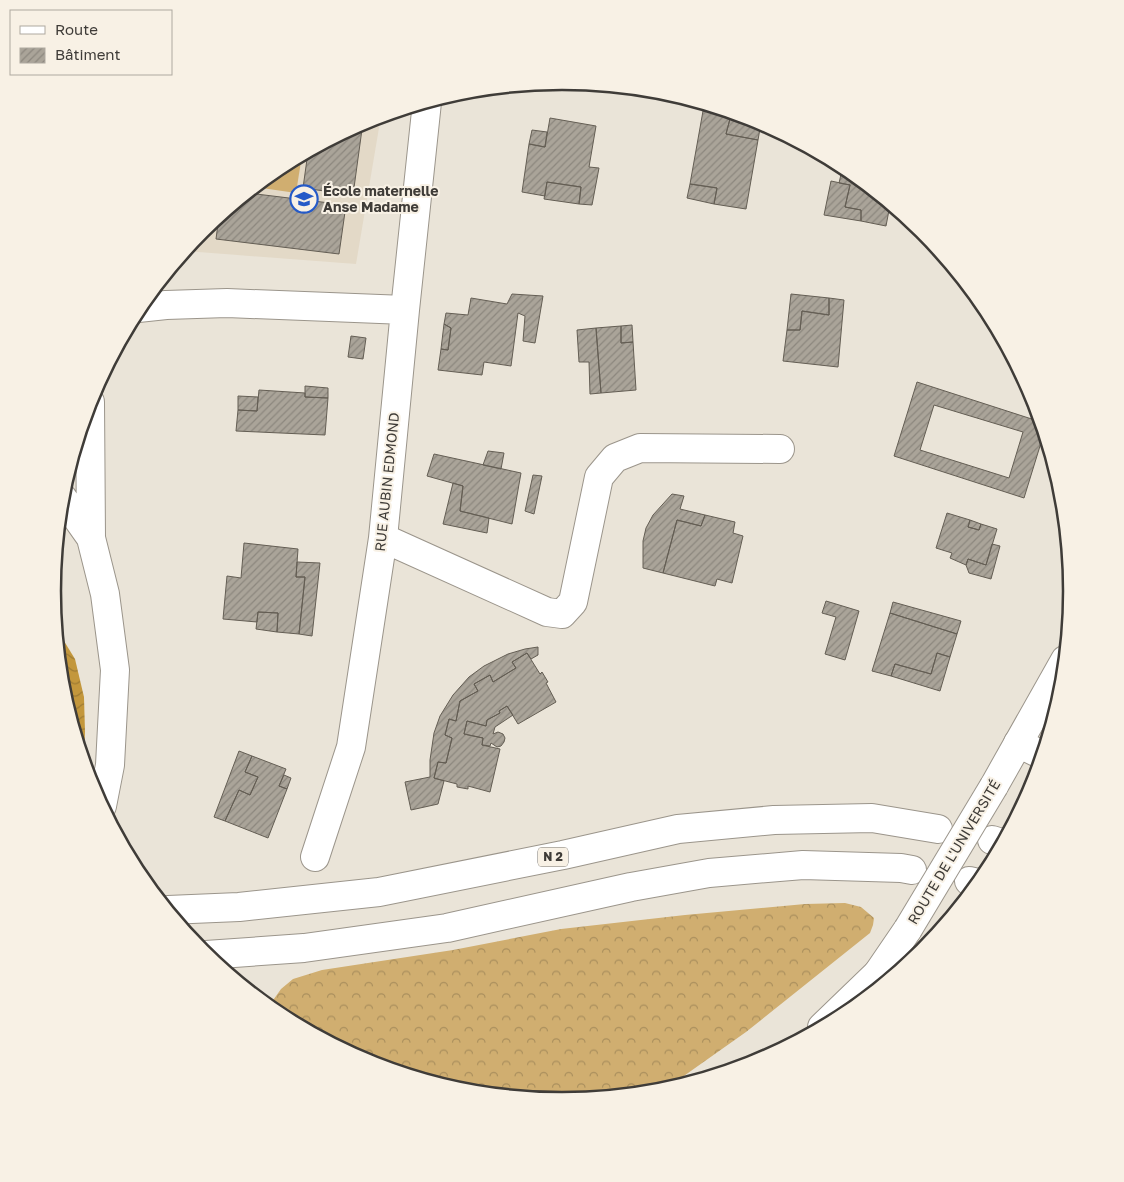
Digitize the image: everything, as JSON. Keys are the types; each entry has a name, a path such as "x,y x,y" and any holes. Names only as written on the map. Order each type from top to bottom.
{"street":[{"name":"RUE AUBIN EDMOND","path":"315,857 351,746 382,538 426,109"},
{"path":"150,307 227,303 405,310"},
{"path":"90,424 91,538 104,594 115,670 110,765 104,794"},
{"path":"382,538 547,612 562,614 573,602 599,476 615,458 640,448 780,449"},
{"path":"69,507 91,538"},
{"name":"ROUTE DE L'UNIVERSITÉ","path":"888,970 908,929 994,786 1055,678"},
{"path":"1018,743 1036,752"},
{"name":"N 2","path":"176,910 239,907 379,892 563,855 678,829 774,820 872,818 938,829"},
{"path":"217,953 304,948 446,928 631,887 710,872 803,865 912,870"}],"shaded area":[{"name":"École maternelle Anse Madame","path":"380,125 356,264 195,252 232,215 284,175 312,157"}],"green space":[{"path":"301,164 296,193 265,188"},
{"path":"845,903 861,907 874,918 870,933 746,1032 682,1077 660,1082 595,1091 562,1092 529,1091 464,1082 432,1075 370,1054 312,1025 274,1000 281,989 293,979 322,970 453,950 561,929 805,904"}],"water":[{"path":"64,641 75,659 84,697 85,742 71,689"}],"building":[{"path":"703,111 730,119 726,134 758,140 746,209 714,204 717,188 690,184"},
{"path":"550,118 596,126 589,167 599,168 592,205 579,204 581,187 547,182 545,196 522,192 529,144 545,147"},
{"path":"730,119 760,131 758,140 726,134"},
{"path":"532,130 547,132 545,147 529,144"},
{"path":"362,132 353,195 303,188 307,160"},
{"path":"841,176 889,212 886,226 861,221 861,210 845,207 850,185 839,183"},
{"path":"831,181 850,185 845,207 861,210 861,221 824,215"},
{"path":"547,182 581,187 579,204 544,199"},
{"path":"690,184 717,188 714,204 687,198"},
{"path":"257,194 346,205 339,254 216,239 217,228"},
{"path":"512,294 543,296 535,343 523,341 525,316 518,313 511,366 484,362 482,375 438,370 441,349 448,350 451,328 444,324 446,313 468,315 471,298 507,304"},
{"path":"791,294 829,298 829,315 802,311 800,330 787,330"},
{"path":"829,298 844,300 838,367 783,361 787,330 800,330 802,311 829,315"},
{"path":"444,324 451,328 448,350 441,349"},
{"path":"632,325 633,342 621,343 621,326"},
{"path":"621,326 621,343 633,342 636,390 601,393 596,328"},
{"path":"596,328 601,393 590,394 589,362 579,362 577,330"},
{"path":"351,336 366,338 363,359 348,357"},
{"path":"917,382 1032,419 1041,444 1024,498 894,456","holes":["934,405 1023,432 1009,478 920,450"]},
{"path":"305,386 328,388 328,398 305,397"},
{"path":"259,390 305,393 305,397 328,398 325,435 236,431 238,410 257,411"},
{"path":"238,396 258,397 257,411 238,410"},
{"path":"488,451 504,453 501,469 483,465"},
{"path":"434,454 521,473 512,524 460,511 463,486 427,476"},
{"path":"533,475 542,476 534,514 525,511"},
{"path":"453,483 463,486 460,511 489,518 487,533 443,524"},
{"path":"672,494 684,496 680,509 705,515 701,526 677,520 663,573 643,568 643,541 646,528 653,515"},
{"path":"947,513 970,520 968,527 979,530 981,524 997,529 986,565 968,559 966,565 950,558 952,553 936,548"},
{"path":"705,515 735,522 733,533 743,536 732,583 717,579 715,586 663,573 677,520 701,526"},
{"path":"970,520 981,524 979,530 968,527"},
{"path":"244,543 298,549 296,577 305,577 299,634 277,632 278,613 258,612 257,622 223,619 227,576 241,578"},
{"path":"992,544 1000,546 991,579 969,573 966,565 968,559 986,565"},
{"path":"297,562 320,563 312,636 299,634 305,577 296,577"},
{"path":"826,601 859,611 845,660 825,654 836,617 822,613"},
{"path":"893,602 961,621 957,634 890,613"},
{"path":"258,612 278,613 277,632 256,629"},
{"path":"890,613 957,634 950,657 937,653 931,674 895,664 891,676 872,671"},
{"path":"538,647 538,655 531,659 527,653 512,662 516,668 493,682 490,675 474,684 478,691 460,701 456,721 449,719 445,735 452,738 446,763 438,762 434,778 444,781 438,804 411,810 405,782 430,777 430,760 434,733 440,716 453,695 469,677 484,666 508,654"},
{"path":"527,653 540,674 542,672 548,682 546,683 556,702 518,724 507,706 499,711 500,713 487,720 486,726 467,721 464,734 483,738 482,745 500,749 490,792 468,786 468,789 457,787 457,784 434,778 438,762 446,763 452,738 445,735 449,719 456,721 460,701 478,691 474,684 490,675 493,682 516,668 512,662"},
{"path":"937,653 950,657 940,691 891,676 895,664 931,674"},
{"path":"507,706 513,715 495,727 493,734 498,732 503,734 505,738 501,746 497,747 491,743 490,746 482,745 483,738 464,734 467,721 486,726 487,720 500,713 499,711"},
{"path":"239,751 252,756 245,772 258,777 250,795 239,790 225,821 214,817"},
{"path":"252,756 286,769 279,786 287,789 268,838 225,821 239,790 250,795 258,777 245,772"},
{"path":"284,775 291,778 287,789 279,786"}],"place":[{"name":"École maternelle Anse Madame","path":"304,199"}]}
